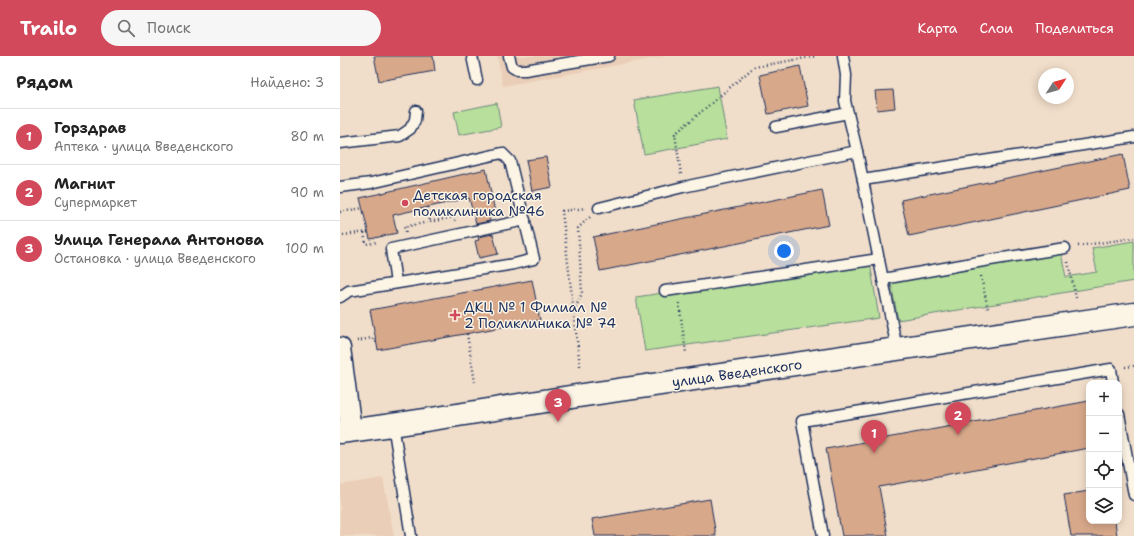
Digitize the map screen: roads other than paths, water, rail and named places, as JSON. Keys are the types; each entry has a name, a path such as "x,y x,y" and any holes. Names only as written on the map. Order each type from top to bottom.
{"street":[{"name":"улица Введенского","path":"346,431 492,410 572,396 1134,314"},
{"path":"346,431 348,345"}],"lane":[{"path":"472,56 477,80"},
{"path":"509,56 512,67 518,70 609,56"},
{"path":"843,56 846,75 846,101 848,113 897,349"},
{"path":"340,143 400,136 410,129 415,120 416,111"},
{"path":"776,127 848,113"},
{"path":"863,180 1134,137"},
{"path":"598,208 683,187 857,151"},
{"path":"340,187 371,183 502,153 510,162 534,259 514,264 349,291 340,297"},
{"path":"396,283 391,249 524,220"},
{"path":"883,279 1065,248"},
{"path":"665,291 879,259"},
{"path":"823,536 802,421 1111,369 1113,380"},
{"path":"1119,416 1134,495"},
{"path":"393,424 411,536"}],"place":[{"name":"Детская городская поликлиника №46","path":"405,203"},
{"name":"ДКЦ № 1 Филиал № 2 Поликлиника № 74","path":"455,315"},
{"name":"Улица Генерала Антонова","path":"558,422"},
{"name":"Магнит","path":"958,435"},
{"name":"Горздрав","path":"874,453"}]}
